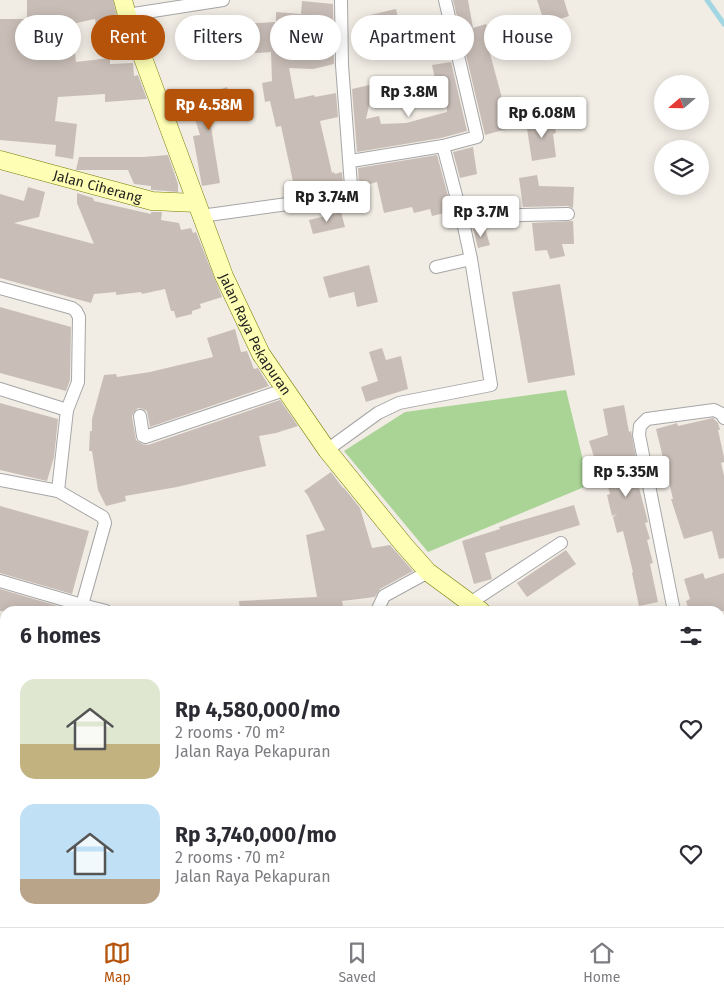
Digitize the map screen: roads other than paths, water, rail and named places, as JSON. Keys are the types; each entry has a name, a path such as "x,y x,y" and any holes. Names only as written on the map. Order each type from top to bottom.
{"main road":[{"name":"Jalan Raya Pekapuran","path":"125,8 224,276 261,354 327,450 404,545 428,572 475,606"},
{"name":"Jalan Ciherang","path":"0,160 152,201 198,209"}],"street":[{"path":"125,8 223,0"},
{"path":"198,209 338,197 347,192 351,186 342,65 341,0"},
{"path":"350,161 443,146 477,137 446,0"},
{"path":"327,450 378,413 400,403 491,386 471,260 443,146"},
{"path":"463,222 522,215 568,214"},
{"path":"436,267 471,260"},
{"path":"0,288 72,308 79,316 78,382 67,410 58,491"},
{"path":"0,389 67,410"},
{"path":"140,416 143,436 145,437 284,390"},
{"path":"673,606 639,435 640,426 647,419 714,410 722,414 724,418"},
{"path":"0,480 58,491 101,514 104,520 82,605"},
{"path":"477,606 560,543"},
{"path":"380,606 384,596 428,572"},
{"path":"0,581 85,606"}],"waterway":[{"path":"707,0 724,24"}]}
